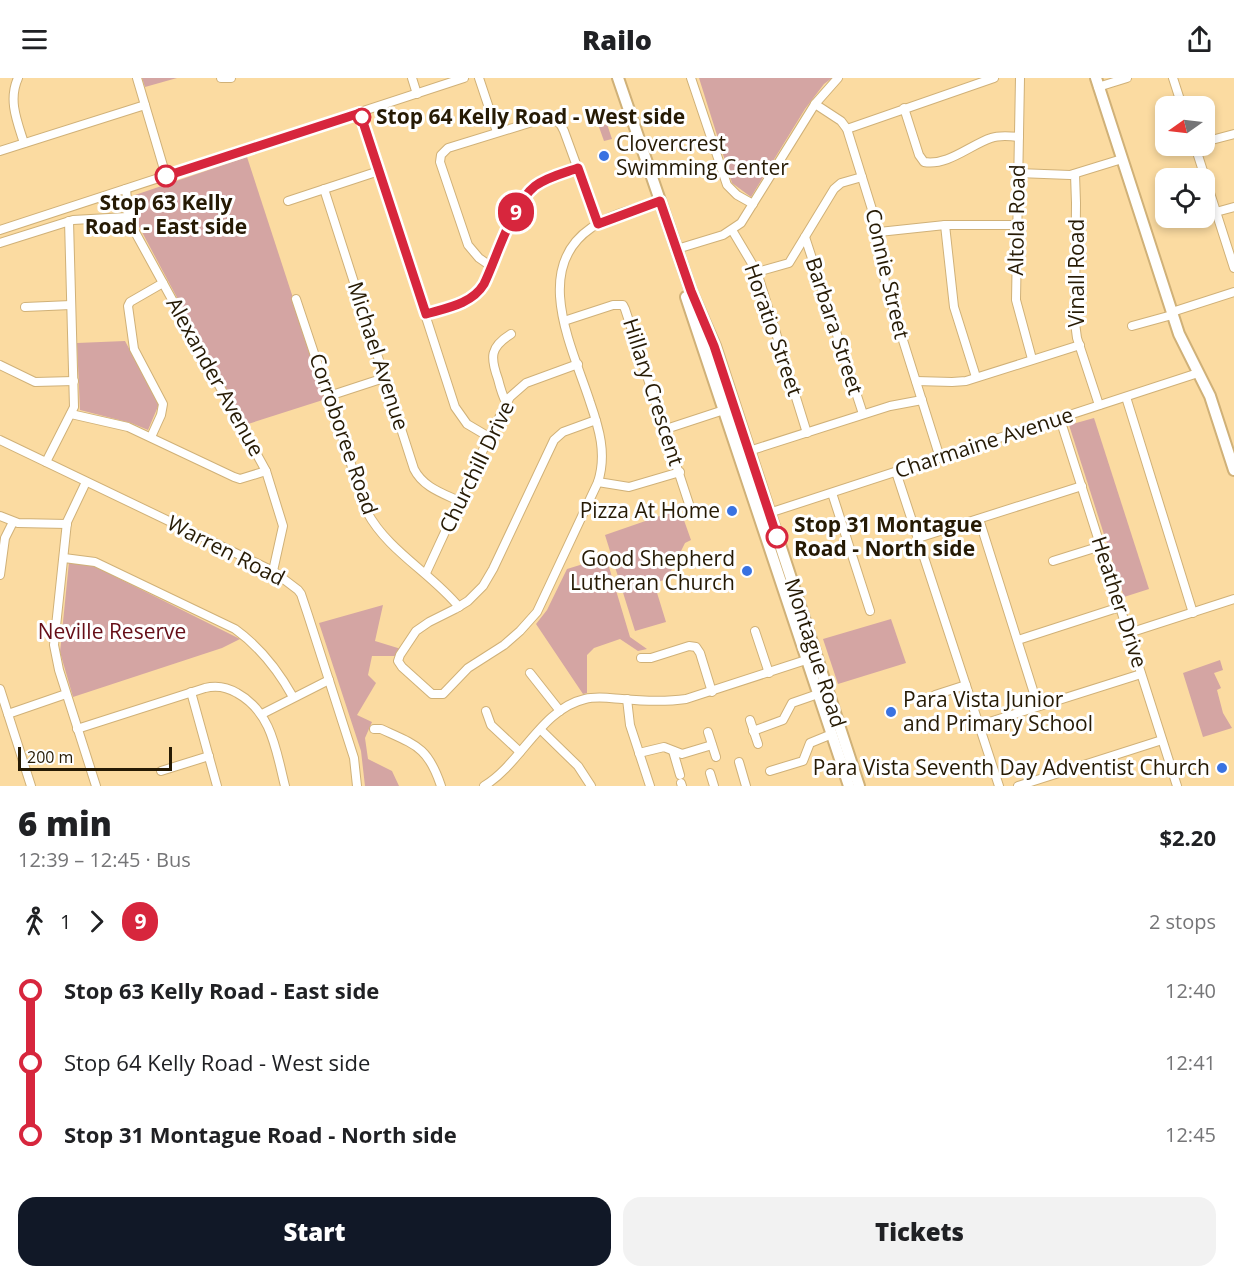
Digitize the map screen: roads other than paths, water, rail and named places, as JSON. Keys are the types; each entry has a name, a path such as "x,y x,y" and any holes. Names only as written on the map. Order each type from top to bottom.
{"main road":[{"name":"Montague Road","path":"612,78 729,408 812,659 859,786"},
{"name":"Montague Road","path":"618,78 657,202"},
{"path":"1097,82 1181,340 1210,396 1234,470"},
{"name":"Montague Road","path":"729,408 749,451 764,515"},
{"name":"Montague Road","path":"812,659 818,694 849,786"}],"street":[{"path":"18,78 12,101 24,143"},
{"path":"137,78 166,176"},
{"path":"221,78 231,78"},
{"path":"412,78 417,94"},
{"path":"0,230 464,78"},
{"path":"479,78 497,132"},
{"path":"691,78 727,185 732,191 753,204"},
{"path":"674,249 732,230 741,223 815,104 838,78"},
{"path":"815,104 841,122 846,129 994,78"},
{"name":"Altola Road","path":"1020,78 1016,305 1032,359"},
{"path":"1097,82 1127,78"},
{"path":"1173,78 1179,96"},
{"path":"0,150 146,105"},
{"path":"904,108 919,155 924,162 936,162 948,158 991,138 1019,137"},
{"path":"360,113 457,411 467,424 489,437"},
{"path":"492,267 479,258 468,245 440,158 448,148 542,119 554,119 562,126 598,224"},
{"name":"Connie Street","path":"846,129 879,232 885,284 940,458"},
{"path":"1215,139 1234,134"},
{"path":"1198,156 1234,268"},
{"path":"1018,173 1075,174 1122,159"},
{"path":"426,314 471,299 482,289 513,217 531,189 544,180 578,168"},
{"path":"288,201 379,171"},
{"name":"Vinall Road","path":"1075,174 1075,323 1099,405"},
{"path":"757,272 789,262 836,186 862,177"},
{"name":"Alexander Avenue","path":"126,189 127,217 266,471 283,527 273,571"},
{"name":"Michael Avenue","path":"324,189 416,473 430,487 459,501"},
{"path":"596,420 563,432 554,440 489,575 478,592 459,607 419,629 398,658 402,667 429,692 443,694 468,668 504,645 537,612 598,482 602,454 596,420 564,321 558,294 565,258 578,239 598,224 657,202"},
{"path":"1216,212 1234,207"},
{"path":"0,243 69,222 127,217"},
{"path":"46,462 71,414 74,402 69,222"},
{"path":"945,225 954,307 976,377"},
{"path":"879,232 945,225 1017,225"},
{"name":"Horatio Street","path":"732,230 757,272 807,433"},
{"name":"Barbara Street","path":"805,237 862,414"},
{"path":"151,437 161,416 162,404 134,349 128,308 130,302 163,283"},
{"path":"1132,327 1234,292"},
{"name":"Corroboree Road","path":"296,298 361,497 370,518 387,540 426,573 459,607"},
{"path":"25,307 71,305"},
{"name":"Hillary Crescent","path":"564,321 613,306 624,307 689,504"},
{"path":"506,402 492,360 500,342 511,334"},
{"path":"916,381 955,382 1080,345"},
{"name":"Churchill Drive","path":"426,573 506,402 526,383 578,364"},
{"path":"0,365 35,382 74,381"},
{"name":"Charmaine Avenue","path":"764,515 1198,373"},
{"path":"329,396 384,378"},
{"path":"1126,397 1193,613"},
{"path":"749,451 862,414 896,404 922,400"},
{"path":"666,429 729,408"},
{"path":"71,414 122,425 234,477 242,478 266,471"},
{"name":"Heather Drive","path":"1060,418 1177,786"},
{"name":"Warren Road","path":"0,440 273,571 301,594 354,758 357,786"},
{"path":"598,482 629,487 680,472"},
{"path":"896,472 999,786"},
{"path":"86,482 67,524 54,645 66,694 96,786"},
{"path":"918,538 1082,486"},
{"path":"832,493 870,611"},
{"path":"0,516 13,522 67,524"},
{"path":"979,519 1038,706"},
{"path":"0,575 5,538 13,522"},
{"path":"1053,561 1101,546"},
{"path":"64,558 95,562 235,629 275,666 293,697"},
{"path":"1129,633 1234,599"},
{"path":"1018,640 1120,607"},
{"path":"755,631 769,673"},
{"path":"641,658 653,657 689,646 696,647 700,652 712,692"},
{"path":"490,785 541,730 570,704 587,698 675,700 712,692 812,659"},
{"path":"530,673 560,711"},
{"path":"980,725 1141,674"},
{"path":"262,714 329,680"},
{"path":"935,695 966,685"},
{"path":"77,729 209,687 229,689 248,699 262,714 270,730 285,786"},
{"path":"0,689 31,786"},
{"path":"191,692 217,786"},
{"path":"8,714 66,694"},
{"path":"753,731 783,720 792,703 818,694"},
{"path":"627,699 629,717 650,786"},
{"path":"486,711 492,727 520,752"},
{"path":"750,720 758,744"},
{"path":"374,729 381,729 419,748 431,761 441,786"},
{"path":"541,730 578,766 591,786"},
{"path":"708,732 716,757"},
{"path":"770,771 803,761 810,742 832,734"},
{"path":"1018,786 1162,740"},
{"path":"639,753 663,747 684,754 712,745"},
{"path":"673,751 681,781"},
{"path":"161,771 210,756"},
{"path":"739,762 746,786"},
{"path":"710,773 714,786"}],"place":[{"name":"Stop 64 Kelly Road - West side","path":"362,117"},
{"name":"Clovercrest Swimming Center","path":"604,156"},
{"name":"Stop 63 Kelly Road - East side","path":"166,176"},
{"name":"Pizza At Home","path":"732,511"},
{"name":"Stop 31 Montague Road - North side","path":"777,537"},
{"name":"Good Shepherd Lutheran Church","path":"747,571"},
{"name":"Para Vista Junior and Primary School","path":"891,712"},
{"name":"Para Vista Seventh Day Adventist Church","path":"1222,768"}],"park label":[{"name":"Neville Reserve","path":"112,632"}]}
